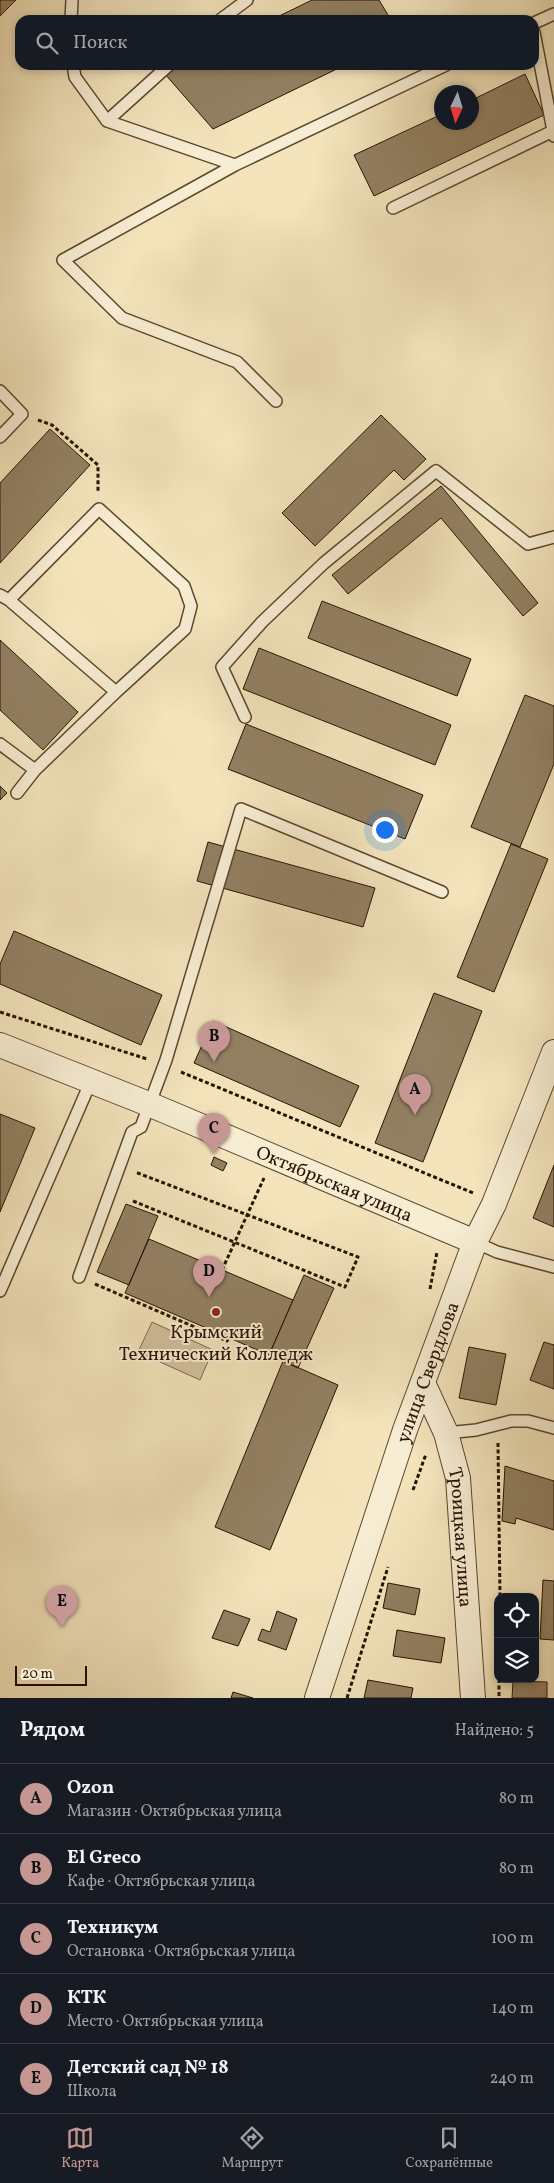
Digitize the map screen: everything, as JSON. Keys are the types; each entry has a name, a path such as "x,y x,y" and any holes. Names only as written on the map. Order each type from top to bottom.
{"street":[{"name":"Октябрьская улица","path":"0,1045 151,1105 475,1242"},
{"name":"улица Свердлова","path":"317,1698 405,1430 475,1242 494,1204 554,1052"},
{"name":"Троицкая улица","path":"423,1383 446,1433 458,1478 474,1698"}],"lane":[{"path":"71,15 72,0"},
{"path":"227,15 247,0"},
{"path":"539,21 554,14"},
{"path":"393,208 554,133 539,57"},
{"path":"74,70 75,77 107,121 235,165"},
{"path":"107,121 163,70"},
{"path":"276,401 237,362 122,318 63,260 235,165 435,70"},
{"path":"0,391 22,414 0,437"},
{"path":"245,717 222,667 262,622 324,563 436,471 528,544 554,537"},
{"path":"17,793 34,770 185,629 190,606 184,586 99,509 4,598 116,692"},
{"path":"0,744 34,770"},
{"path":"79,1277 132,1132 141,1127 151,1105 241,809 442,892"},
{"path":"0,1291 91,1081"},
{"path":"475,1242 497,1252 554,1267"},
{"path":"446,1433 476,1430 511,1421 528,1421 554,1428"}],"path":[{"path":"22,414 52,425 98,465 99,509"},
{"path":"0,1012 164,1065 474,1194"},
{"path":"121,1166 358,1257 345,1287 133,1201"},
{"path":"222,1270 249,1215 265,1176"},
{"path":"79,1277 228,1341 229,1338"},
{"path":"500,1424 498,1524 500,1593"},
{"path":"411,1495 426,1452"},
{"path":"347,1698 390,1558"},
{"path":"499,1683 500,1698"}],"shaded area":[{"path":"152,1322 213,1350 200,1380 138,1352"}],"building":[{"path":"0,0 16,0 0,16"},
{"path":"312,0 379,0 388,15 281,15"},
{"path":"170,70 335,70 213,129 164,73"},
{"path":"525,74 544,115 374,196 354,155 434,118 434,130 479,130 479,97"},
{"path":"381,415 426,459 404,480 394,470 315,546 282,513"},
{"path":"50,429 90,465 0,563 0,483"},
{"path":"441,486 538,603 523,616 441,518 348,594 332,575"},
{"path":"322,601 471,659 457,696 308,638"},
{"path":"0,640 78,712 43,750 0,710"},
{"path":"259,648 451,725 435,765 243,689"},
{"path":"525,695 554,706 554,764 520,847 471,827"},
{"path":"246,724 423,795 405,839 228,769"},
{"path":"0,786 7,793 0,800"},
{"path":"208,842 375,888 363,927 197,881"},
{"path":"511,844 548,859 494,992 457,977"},
{"path":"14,931 162,995 141,1045 0,984 0,964"},
{"path":"434,993 482,1011 423,1162 375,1143"},
{"path":"213,1021 359,1086 340,1127 194,1063"},
{"path":"0,1114 35,1128 0,1212"},
{"path":"214,1157 227,1163 223,1171 211,1165"},
{"path":"554,1165 554,1227 533,1218"},
{"path":"126,1204 158,1216 129,1285 97,1272"},
{"path":"149,1239 293,1300 269,1355 125,1293"},
{"path":"304,1275 334,1288 298,1368 269,1355"},
{"path":"544,1342 554,1345 554,1389 530,1380"},
{"path":"469,1347 506,1354 496,1405 459,1398"},
{"path":"283,1361 338,1385 270,1550 215,1527"},
{"path":"505,1466 554,1481 554,1530 516,1518 515,1524 502,1521"},
{"path":"543,1580 554,1581 554,1640 540,1639"},
{"path":"388,1583 420,1589 415,1615 383,1608"},
{"path":"224,1610 250,1619 238,1646 212,1638"},
{"path":"277,1611 297,1619 286,1650 258,1640 262,1629 270,1632"},
{"path":"397,1630 445,1638 441,1663 393,1656"},
{"path":"368,1680 413,1688 411,1698 364,1698"},
{"path":"547,1682 547,1698 512,1698 513,1683"},
{"path":"233,1692 253,1698 231,1698"}],"place":[{"name":"El Greco","path":"214,1062"},
{"name":"Ozon","path":"415,1115"},
{"name":"Техникум","path":"214,1154"},
{"name":"КТК","path":"209,1297"},
{"name":"Крымский Технический Колледж","path":"216,1312"},
{"name":"Детский сад № 18","path":"62,1627"}]}
